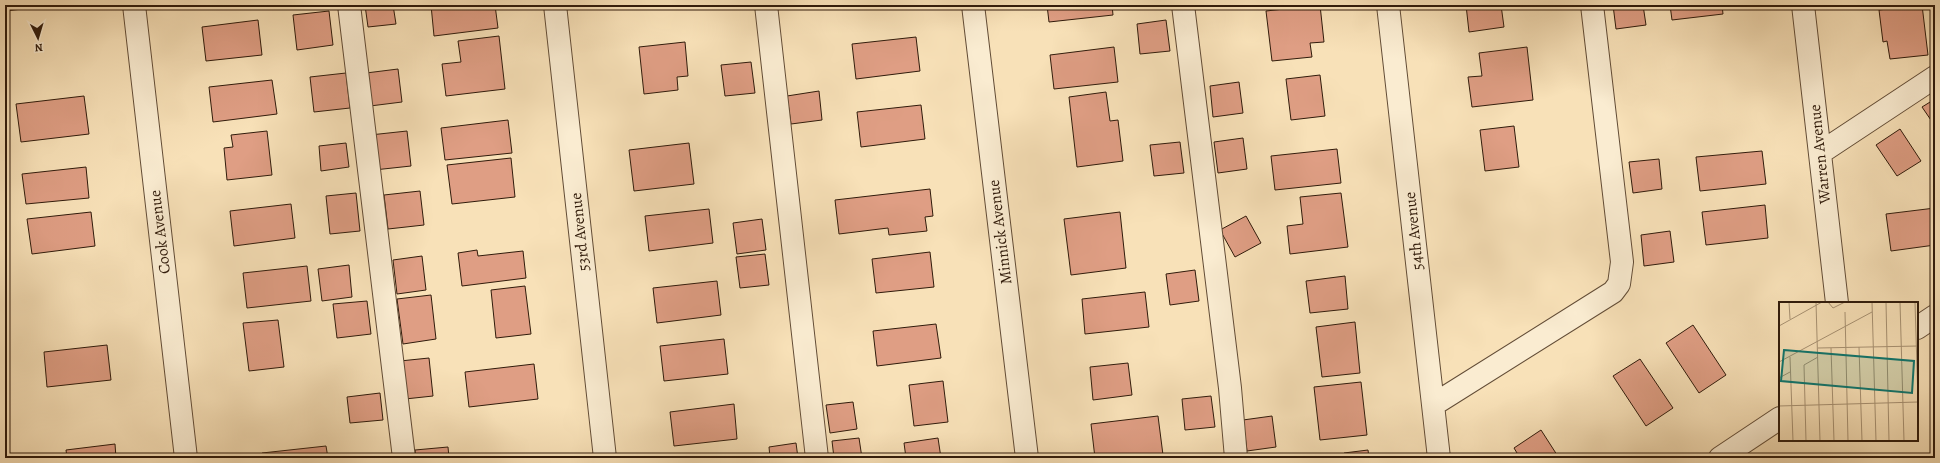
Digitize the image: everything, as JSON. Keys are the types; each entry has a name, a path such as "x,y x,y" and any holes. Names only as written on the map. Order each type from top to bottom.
{"street":[{"name":"Cook Avenue","path":"134,5 186,458"},
{"path":"349,5 404,458"},
{"name":"53rd Avenue","path":"555,5 605,458"},
{"path":"766,5 817,458"},
{"name":"Minnick Avenue","path":"973,5 1027,458"},
{"path":"1183,5 1230,388 1236,458"},
{"name":"54th Avenue","path":"1388,5 1439,458"},
{"path":"1433,405 1613,292 1619,284 1622,262 1592,5"},
{"name":"Warren Avenue","path":"1803,5 1837,302"},
{"path":"1820,153 1935,77"},
{"path":"1918,327 1935,316"},
{"path":"1720,458 1779,419"}],"building":[{"path":"5,5 57,5 5,11"},
{"path":"365,5 393,5 396,24 368,27"},
{"path":"431,5 495,5 498,28 434,36"},
{"path":"1047,5 1112,5 1113,15 1049,22"},
{"path":"1201,5 1228,5 1202,8"},
{"path":"1320,5 1324,42 1310,43 1312,57 1272,61 1266,11"},
{"path":"1466,5 1501,5 1504,27 1469,32"},
{"path":"1613,5 1643,5 1646,25 1616,29"},
{"path":"1670,5 1722,5 1723,14 1672,20"},
{"path":"1922,5 1928,55 1890,59 1887,41 1883,42 1879,10"},
{"path":"329,11 333,45 297,50 293,15"},
{"path":"258,20 262,55 206,61 202,27"},
{"path":"1166,20 1170,51 1140,54 1137,24"},
{"path":"499,36 505,89 446,96 442,64 461,62 458,41"},
{"path":"916,37 920,71 856,79 852,44"},
{"path":"685,42 688,76 677,77 678,90 644,94 639,47"},
{"path":"1114,47 1118,82 1054,89 1050,55"},
{"path":"1527,47 1533,100 1472,107 1468,77 1482,76 1479,53"},
{"path":"751,62 755,93 725,96 721,65"},
{"path":"398,69 402,102 370,106 366,73"},
{"path":"346,73 350,108 314,112 310,77"},
{"path":"1320,75 1325,116 1291,120 1286,79"},
{"path":"272,80 277,114 213,122 209,87"},
{"path":"1239,82 1243,113 1213,117 1210,86"},
{"path":"819,91 822,120 791,124 787,96"},
{"path":"1106,92 1110,121 1118,120 1123,161 1077,167 1069,97"},
{"path":"84,96 89,134 21,142 16,104"},
{"path":"1935,99 1935,126 1922,107"},
{"path":"921,105 925,139 861,147 857,112"},
{"path":"508,120 512,153 445,160 441,128"},
{"path":"1514,126 1519,167 1485,171 1480,130"},
{"path":"1900,129 1921,161 1897,176 1876,145"},
{"path":"267,131 272,175 227,180 224,148 233,147 231,135"},
{"path":"407,131 411,166 374,170 370,135"},
{"path":"1243,138 1247,169 1218,173 1214,142"},
{"path":"1180,142 1184,173 1154,176 1150,145"},
{"path":"346,143 349,167 321,171 319,146"},
{"path":"689,143 694,184 634,191 629,150"},
{"path":"1337,149 1341,183 1275,190 1271,156"},
{"path":"1762,151 1766,184 1700,191 1696,157"},
{"path":"511,158 515,197 452,204 447,165"},
{"path":"1659,159 1662,189 1633,193 1629,162"},
{"path":"86,167 89,198 26,204 22,174"},
{"path":"930,189 933,216 925,217 927,231 889,235 888,228 839,234 835,200"},
{"path":"420,191 424,225 388,229 384,195"},
{"path":"356,193 360,231 330,234 326,196"},
{"path":"1341,193 1348,247 1290,254 1287,226 1303,224 1300,197"},
{"path":"291,204 295,238 234,246 230,211"},
{"path":"1765,205 1768,238 1706,245 1702,212"},
{"path":"1935,208 1935,245 1891,251 1886,214"},
{"path":"709,209 713,243 649,251 645,216"},
{"path":"91,212 95,246 32,254 27,219"},
{"path":"1120,212 1126,268 1071,275 1064,219"},
{"path":"1246,216 1261,243 1235,257 1220,230"},
{"path":"762,219 766,250 737,254 733,223"},
{"path":"1670,231 1674,262 1644,266 1641,235"},
{"path":"477,250 478,256 523,251 526,278 462,286 458,253"},
{"path":"930,252 934,287 876,293 872,259"},
{"path":"765,254 769,285 740,288 736,257"},
{"path":"422,256 426,290 397,294 393,260"},
{"path":"349,265 352,297 322,301 318,269"},
{"path":"307,266 311,301 247,308 243,273"},
{"path":"1195,270 1199,301 1170,305 1166,274"},
{"path":"1345,276 1348,309 1310,313 1306,281"},
{"path":"717,281 721,315 657,323 653,288"},
{"path":"525,286 531,334 496,338 491,290"},
{"path":"1145,292 1149,327 1085,334 1082,299"},
{"path":"431,295 436,339 403,344 397,299"},
{"path":"367,301 371,334 337,338 333,304"},
{"path":"278,320 284,367 249,371 243,323"},
{"path":"1355,322 1360,373 1322,377 1316,327"},
{"path":"936,324 941,358 877,366 873,331"},
{"path":"1693,325 1726,375 1699,393 1666,343"},
{"path":"724,339 728,374 664,381 660,346"},
{"path":"107,345 111,380 47,387 44,352"},
{"path":"429,358 433,396 405,399 400,361"},
{"path":"1640,359 1673,408 1646,426 1613,376"},
{"path":"1128,363 1132,395 1093,400 1090,367"},
{"path":"534,364 538,399 469,407 465,372"},
{"path":"943,381 948,422 914,426 909,385"},
{"path":"1361,382 1367,435 1320,440 1314,387"},
{"path":"380,393 383,420 350,423 347,397"},
{"path":"1211,396 1215,427 1185,430 1182,399"},
{"path":"853,402 857,429 830,433 826,405"},
{"path":"734,404 737,439 674,446 670,412"},
{"path":"1158,416 1163,455 1136,458 1095,458 1091,424"},
{"path":"1272,416 1276,447 1247,451 1243,420"},
{"path":"1541,430 1559,458 1520,458 1514,448"},
{"path":"859,438 862,458 834,458 832,441"},
{"path":"938,438 941,458 906,458 904,443"},
{"path":"796,443 798,458 770,458 769,447"},
{"path":"115,444 116,458 67,458 66,450"},
{"path":"326,446 328,458 263,458 262,453"},
{"path":"448,447 449,458 416,458 415,450"},
{"path":"1368,450 1369,458 1344,458 1344,453"},
{"path":"386,454 387,458 353,458"}]}
